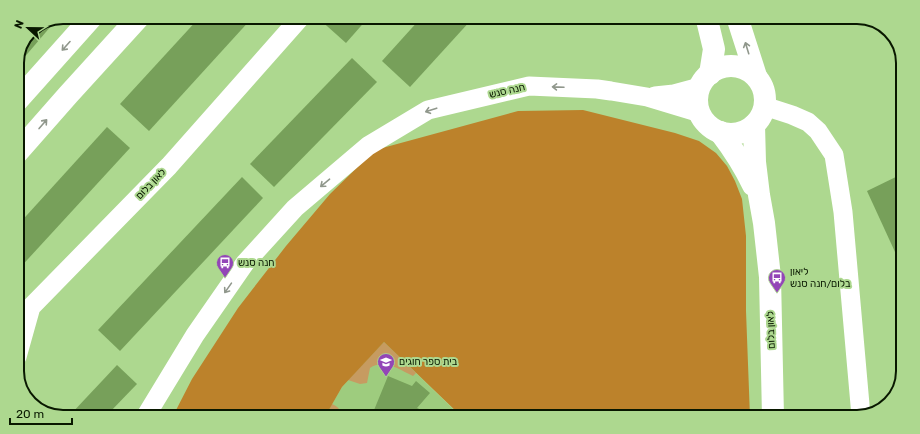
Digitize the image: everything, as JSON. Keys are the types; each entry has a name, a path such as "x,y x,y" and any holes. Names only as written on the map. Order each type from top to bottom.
{"street":[{"path":"24,93 86,24"},
{"path":"24,145 133,24"},
{"name":"לאון בלום","path":"24,332 31,307 169,166 295,24"},
{"path":"708,24 714,49 698,100 700,113 712,128 729,134 738,133 754,125 763,113 765,98 764,90 756,76 739,24"},
{"path":"705,80 719,68 729,66 748,70 756,76"},
{"name":"חנה סנש","path":"647,97 686,92 705,80"},
{"name":"חנה סנש","path":"149,410 195,335 245,263 295,208 368,146 428,110 529,86 597,89 647,97 700,113"},
{"path":"764,106 808,122 818,131 834,155 843,212 861,410"},
{"name":"לאון בלום","path":"754,125 755,162 770,277 773,410"},
{"name":"לאון בלום","path":"720,132 735,152 759,195"}],"shaded area":[{"path":"583,110 675,133 699,141 716,153 727,166 742,199 746,236 746,311 750,410 455,410 384,342 342,387 329,410 176,410 192,379 238,308 286,246 330,194 375,150 518,111"},
{"name":"בית ספר חוגים","path":"384,342 454,410 329,410 342,387"},
{"path":"384,342 416,373 413,376 398,368 381,364 370,368 367,383 360,384 348,380"},
{"path":"332,404 339,410 329,410"}],"building":[{"path":"193,24 247,24 149,131 120,104"},
{"path":"325,24 363,24 346,43"},
{"path":"415,24 467,24 410,87 382,61"},
{"path":"27,48 32,48 24,57"},
{"path":"352,58 377,82 274,187 250,164"},
{"path":"107,127 130,148 24,263 24,218"},
{"path":"242,177 263,198 120,351 98,330"},
{"path":"896,177 896,254 867,191"},
{"path":"117,365 137,384 112,410 75,410"},
{"path":"388,376 412,386 416,381 430,393 417,408 422,410 374,410"}],"place":[{"name":"חנה סנש","path":"225,278"},
{"name":"ליאון בלום/חנה סנש","path":"777,293"},
{"name":"בית ספר חוגים","path":"386,377"}]}
